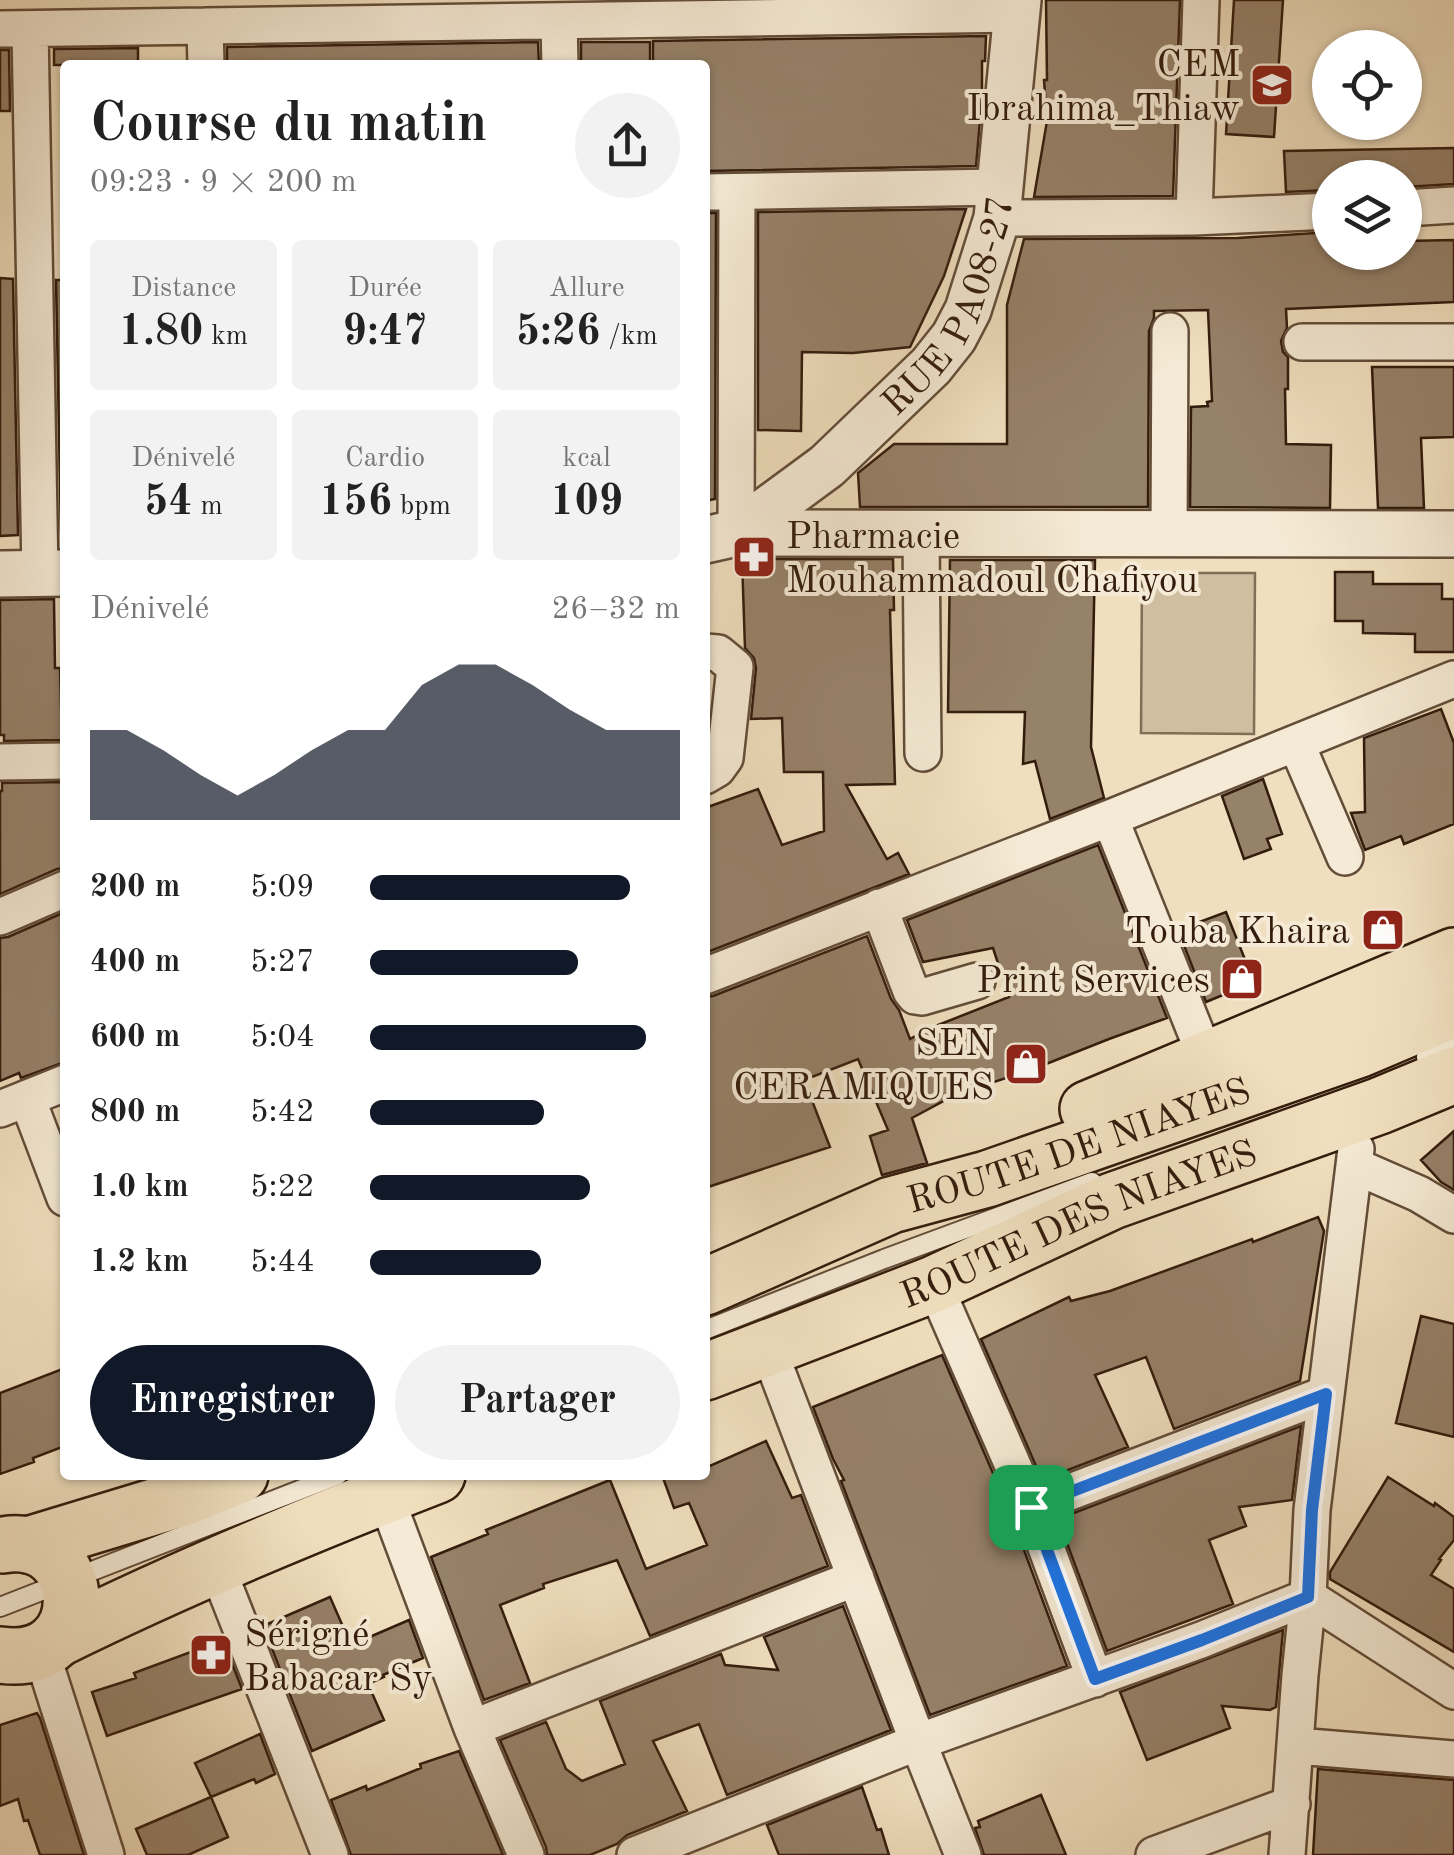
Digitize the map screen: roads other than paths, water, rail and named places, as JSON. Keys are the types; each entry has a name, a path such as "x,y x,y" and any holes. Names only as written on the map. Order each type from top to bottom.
{"main road":[{"path":"891,1206 979,1156 1454,956"},
{"name":"ROUTE DE NIAYES","path":"710,1285 891,1206 987,1180 1360,1049 1454,1009"},
{"name":"ROUTE DES NIAYES","path":"710,1370 941,1280 1112,1201 1380,1106 1429,1071"},
{"path":"941,1280 1355,1158 1454,1109"},
{"path":"14,1546 182,1498 227,1480"},
{"path":"13,1635 132,1602 216,1565 361,1485 400,1480"},
{"path":"13,1635 68,1623 72,1604 70,1581 60,1566 46,1553 14,1546"}],"street":[{"path":"1194,217 1201,0"},
{"path":"35,573 17,208 15,29 79,14 206,26 494,11 587,14 1018,7"},
{"name":"RUE PA08-27","path":"720,536 828,466 930,366 954,337 968,310 999,203 1018,7"},
{"path":"563,60 587,14"},
{"path":"206,26 206,60"},
{"path":"1312,212 1194,217 999,203 721,192 720,536 1454,534"},
{"path":"1422,207 1454,205"},
{"path":"1169,534 1170,331"},
{"path":"1302,342 1454,342"},
{"path":"921,533 924,753"},
{"path":"710,652 718,653 734,667 725,758 710,773"},
{"path":"710,974 1454,680"},
{"path":"1296,744 1345,857"},
{"path":"0,762 60,761"},
{"path":"1110,818 1206,1058"},
{"path":"0,917 60,891"},
{"path":"879,907 916,996 978,981"},
{"path":"60,1085 13,1103 60,1189"},
{"path":"1288,1855 1312,1510 1355,1158 1454,1215"},
{"path":"941,1280 1095,1679"},
{"path":"768,1348 963,1855"},
{"path":"1031,1507 1326,1394"},
{"path":"361,1485 526,1855"},
{"path":"216,1565 330,1855"},
{"path":"472,1728 856,1578"},
{"path":"635,1855 918,1742 1202,1640 1308,1597"},
{"path":"1308,1597 1454,1692"},
{"path":"13,1635 106,1855"},
{"path":"1297,1746 1454,1758"},
{"path":"1154,1855 1292,1804"}],"lane":[{"path":"1429,1071 1454,1046"},
{"path":"710,1328 1105,1177"},
{"path":"70,1581 361,1485"}],"place":[{"name":"CEM Ibrahima_Thiaw","path":"1272,85"},
{"name":"Pharmacie Mouhammadoul Chafiyou","path":"754,557"},
{"name":"Touba Khaira","path":"1383,930"},
{"name":"Print Services","path":"1242,979"},
{"name":"SEN CERAMIQUES","path":"1026,1064"},
{"name":"Sérigné Babacar Sy","path":"211,1655"}]}
